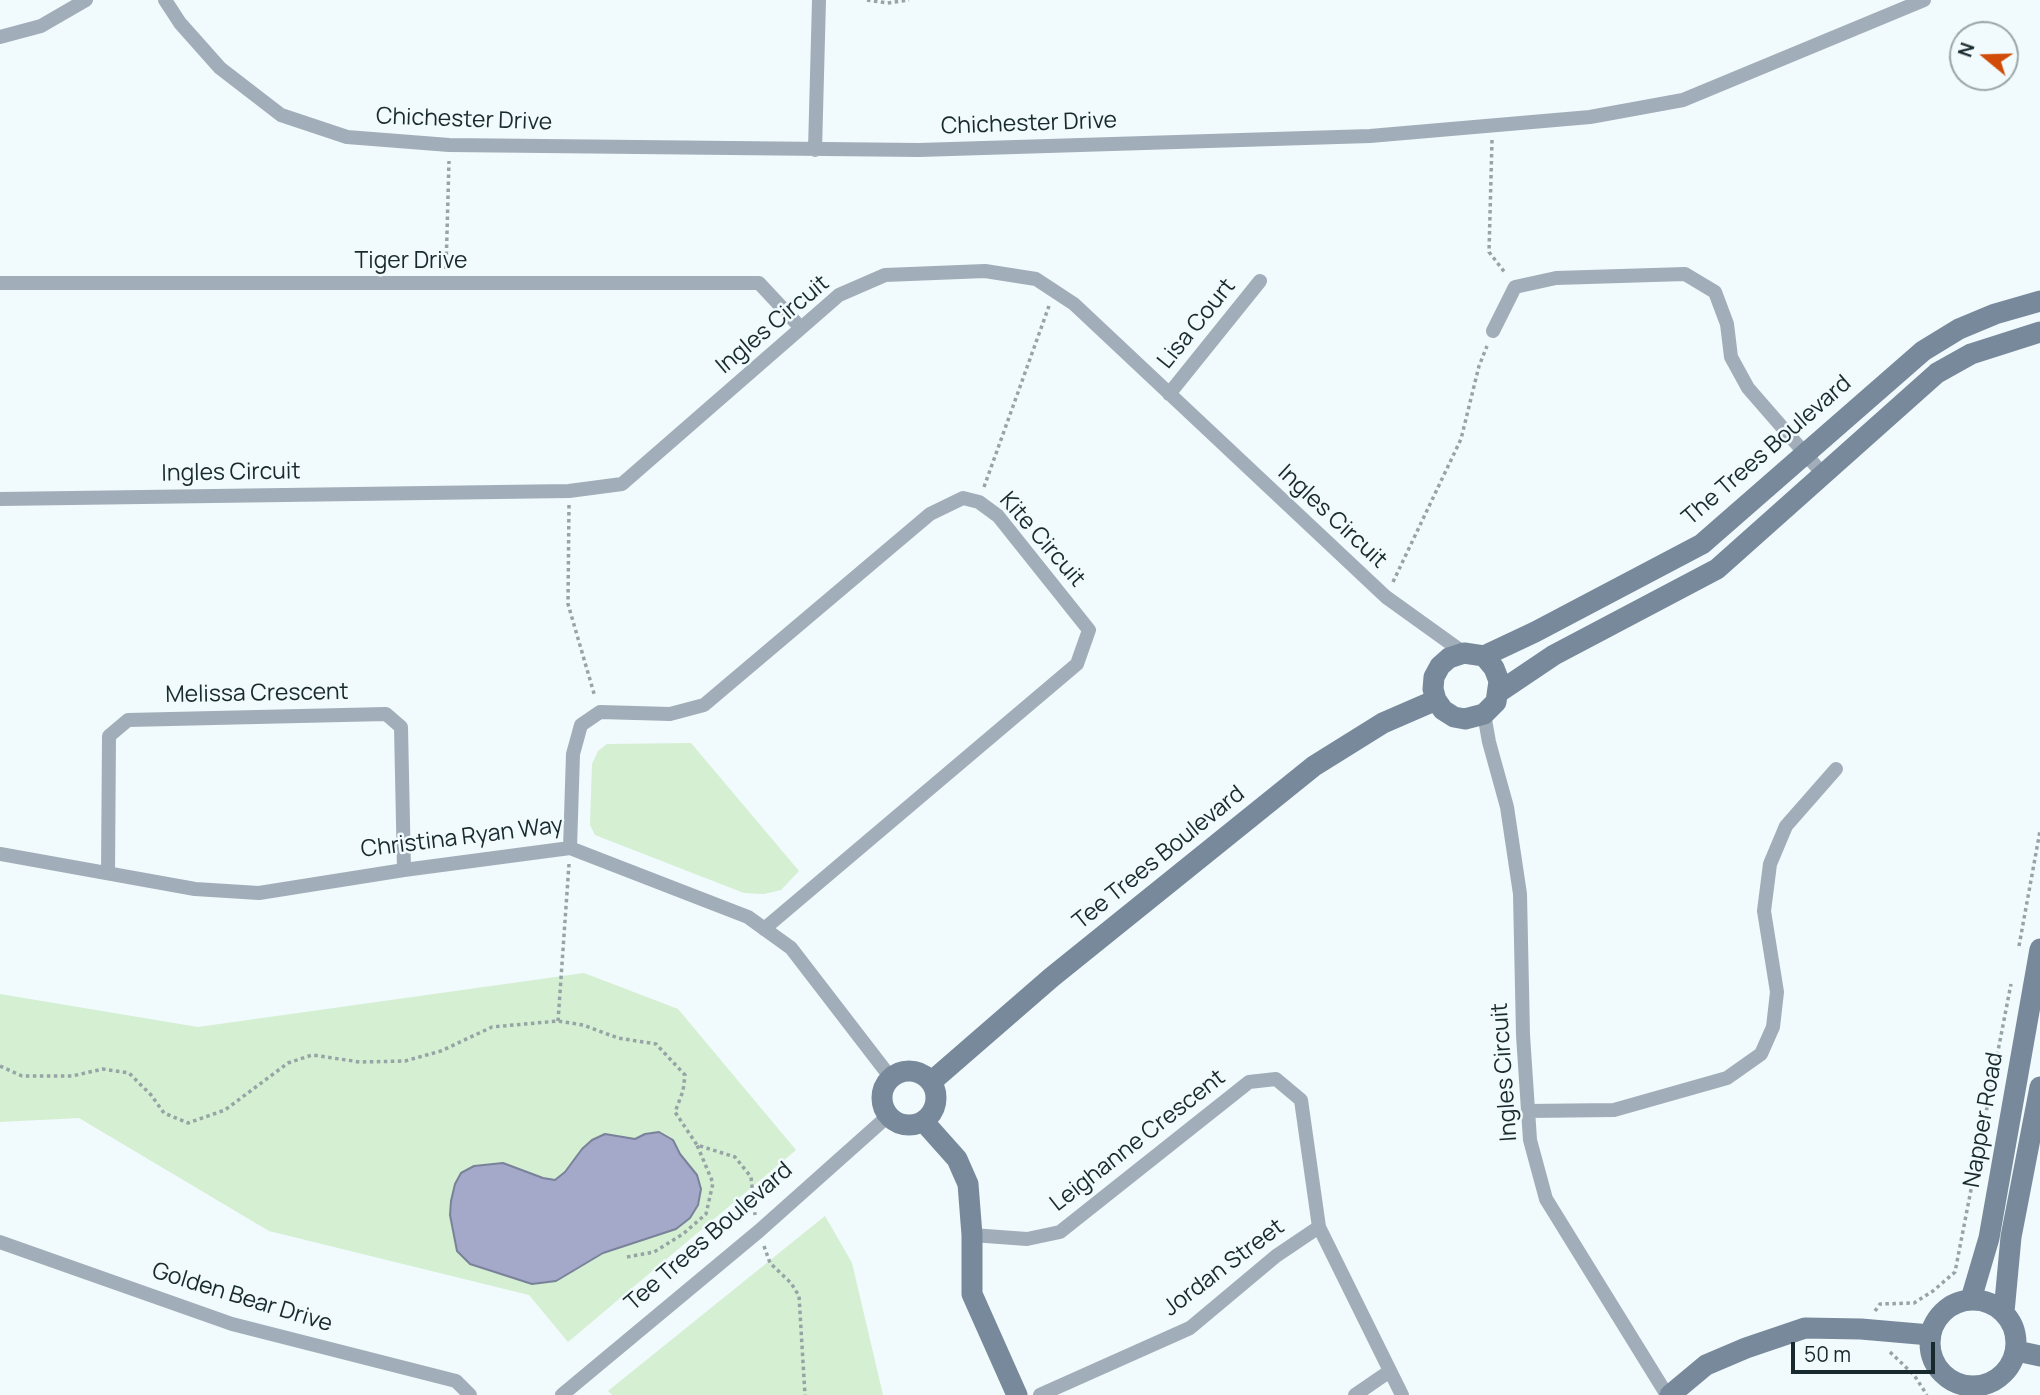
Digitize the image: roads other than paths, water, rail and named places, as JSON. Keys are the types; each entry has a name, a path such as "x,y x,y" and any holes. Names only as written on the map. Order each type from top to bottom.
{"street":[{"path":"0,37 41,26 86,0"},
{"name":"Chichester Drive","path":"165,0 180,23 220,68 281,115 347,137 449,145 816,150 919,150 1356,136 1590,117 1683,100 1924,0"},
{"path":"816,150 819,0"},
{"name":"Ingles Circuit","path":"0,499 569,491 622,484 839,295 885,275 985,271 1036,279 1074,304 1385,597 1474,654"},
{"path":"1493,331 1515,287 1556,278 1685,274 1715,292 1727,324 1731,356 1748,388 1822,473"},
{"name":"Lisa Court","path":"1169,394 1260,281"},
{"name":"Tiger Drive","path":"0,283 760,283 802,328"},
{"name":"The Trees Boulevard","path":"1474,654 1535,632 1702,544 1923,351 1959,329 1995,314 2040,301"},
{"path":"1499,692 1554,655 1717,569 1937,373 1971,354 2040,332"},
{"name":"Kite Circuit","path":"570,848 572,754 581,725 600,712 670,714 704,705 930,514 963,498 979,502 998,516 1089,630 1077,664 764,929"},
{"path":"1474,654 1494,667 1499,681 1496,702 1484,714 1465,719 1454,718 1436,701 1434,677 1440,666 1449,658 1474,654"},
{"name":"Tee Trees Boulevard","path":"932,1082 1052,977 1314,766 1383,723 1436,701"},
{"name":"Melissa Crescent","path":"108,873 109,736 128,719 386,714 401,727 404,870"},
{"name":"Ingles Circuit","path":"1484,714 1507,807 1520,894 1523,1035 1530,1140 1546,1199 1668,1395"},
{"path":"1528,1111 1614,1110 1727,1078 1761,1054 1773,1027 1777,992 1764,911 1770,864 1786,826 1836,769"},
{"name":"Christina Ryan Way","path":"0,854 195,889 259,893 570,848 748,917 791,947 891,1078"},
{"name":"Napper Road","path":"1971,1299 1989,1238 2040,949"},
{"path":"908,1071 916,1072 932,1082 936,1090 936,1107 924,1122 905,1126 888,1116 884,1108 883,1092 891,1078 908,1071"},
{"name":"Leighanne Crescent","path":"972,1234 1027,1239 1060,1232 1249,1082 1276,1079 1301,1100 1319,1227 1402,1395"},
{"name":"Napper Road","path":"2004,1312 2011,1237 2040,1087"},
{"name":"Tee Trees Boulevard","path":"562,1395 759,1231 888,1116"},
{"path":"924,1122 957,1159 968,1184 972,1234 972,1294 1017,1395"},
{"name":"Jordan Street","path":"1040,1395 1190,1328 1276,1255 1319,1227"},
{"name":"Golden Bear Drive","path":"0,1242 232,1324 456,1381 470,1395"},
{"path":"1971,1299 1989,1302 2004,1312 2013,1324 2017,1350 1994,1388 1945,1385 1930,1348 1930,1335 1936,1321 1950,1306 1971,1299"},
{"path":"1668,1395 1706,1365 1805,1328 1861,1329 1930,1335"},
{"path":"2017,1350 2040,1356"},
{"path":"1355,1395 1390,1371"}],"water":[{"path":"659,1132 673,1140 680,1154 697,1175 701,1189 698,1205 690,1218 676,1229 603,1253 556,1281 532,1284 470,1264 457,1251 450,1215 455,1184 461,1173 474,1166 503,1163 555,1180 565,1172 582,1149 605,1134 635,1139"}]}
